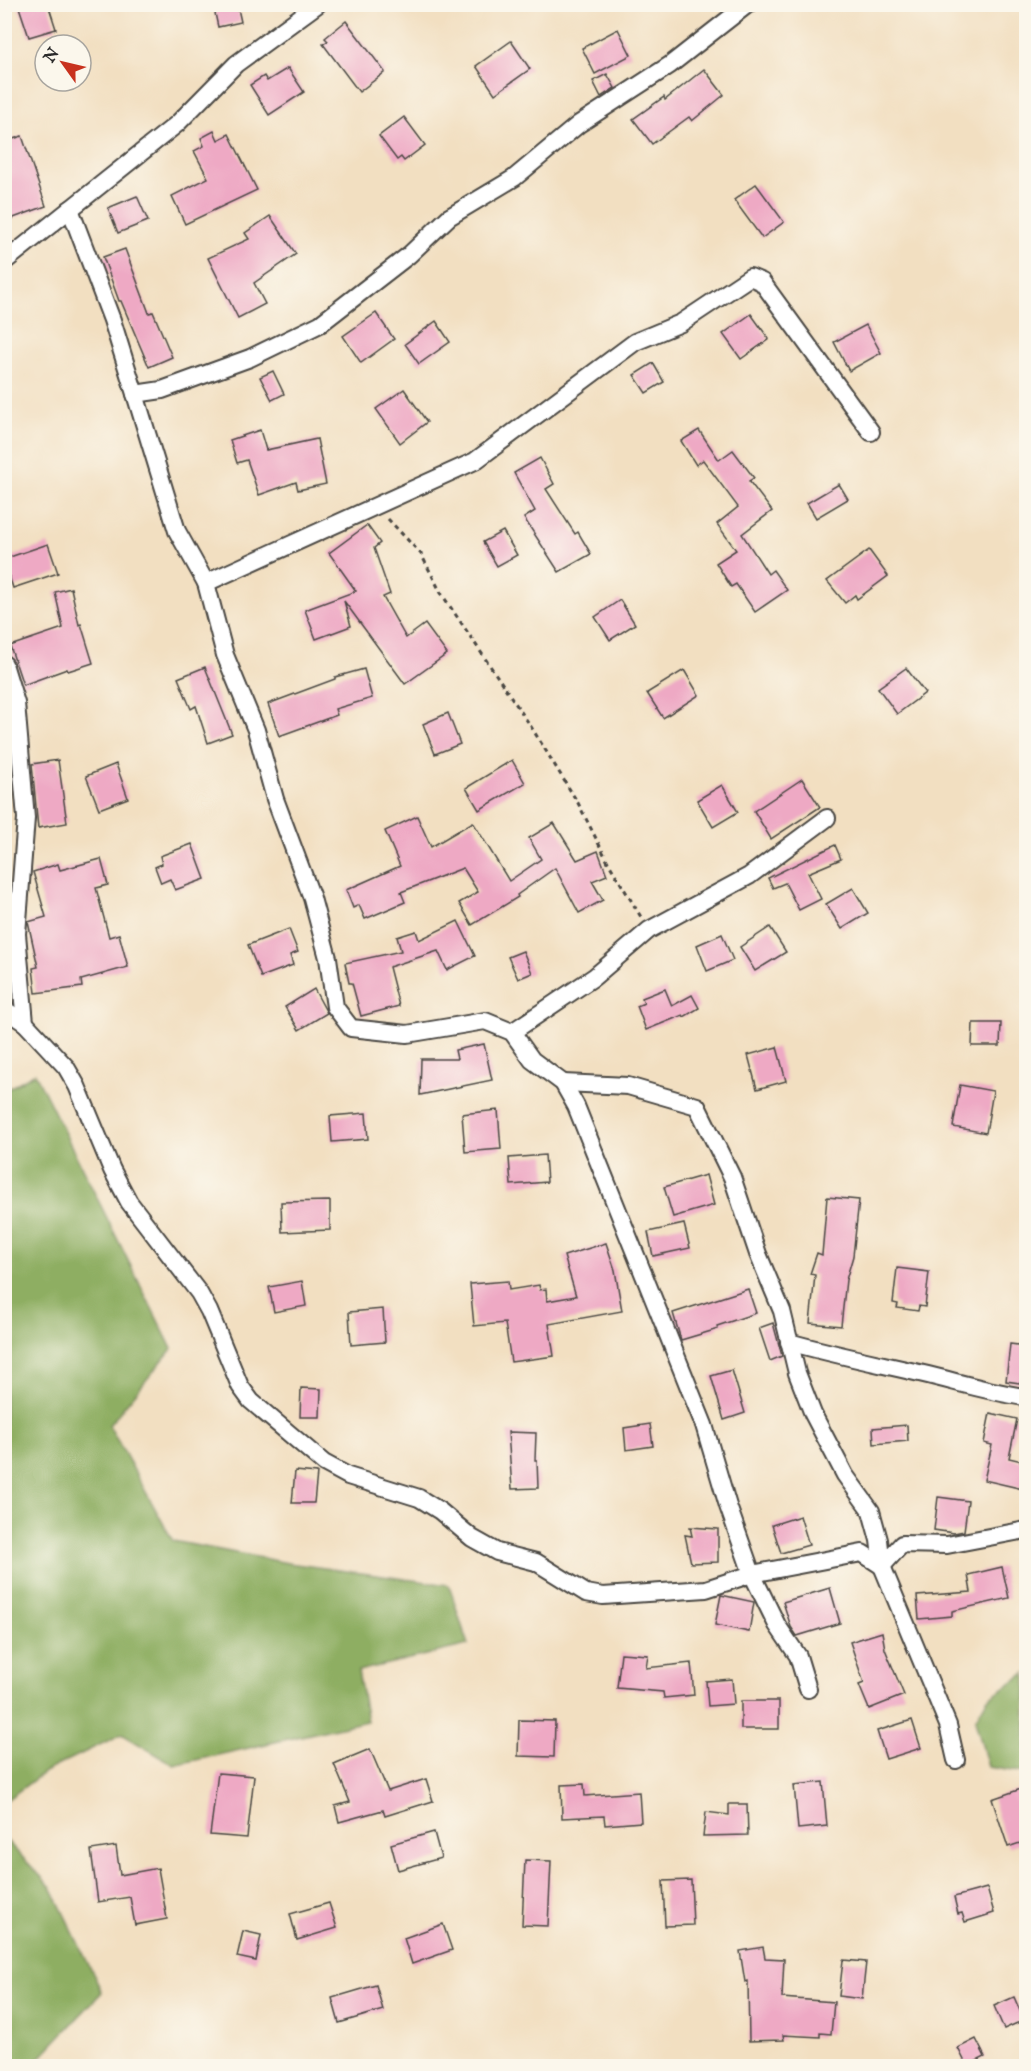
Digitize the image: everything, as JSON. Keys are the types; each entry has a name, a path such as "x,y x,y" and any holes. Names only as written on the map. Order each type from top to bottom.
{"street":[{"path":"135,394 162,390 250,358 320,324 409,255 449,217 514,178 579,124 670,65 748,4"},
{"path":"4,262 177,124 236,64 312,7"},
{"path":"70,209 112,320 177,531 206,583 225,655 256,730 275,799 312,898 328,958 335,1007 351,1028 361,1030 407,1034 485,1021 512,1032 532,1060 563,1083 576,1106 704,1425 728,1506 752,1574 777,1625 798,1656 808,1689"},
{"path":"206,583 475,461 635,342 681,323 750,277 762,282 871,432"},
{"path":"4,664 16,703 26,818 17,934 25,1023"},
{"path":"512,1032 594,977 649,930 749,876 828,818"},
{"path":"4,1009 25,1023 66,1067 77,1086 112,1170 129,1202 199,1293 209,1311 240,1386 251,1401 318,1458 348,1476 419,1498 440,1511 472,1538 497,1552 536,1562 586,1593 603,1596 706,1589 752,1574 862,1553 882,1566"},
{"path":"563,1083 628,1086 697,1106 732,1177 758,1254 782,1311 797,1373 813,1414 845,1475 871,1511 879,1540 882,1566 948,1725 956,1760"},
{"path":"789,1342 836,1355 954,1381 999,1394 1026,1397"},
{"path":"882,1566 902,1544 948,1545 1026,1530"}],"path":[{"path":"376,507 421,554 441,593 530,725 578,803 649,930"}],"green space":[{"path":"35,1073 172,1349 109,1425 173,1541 288,1563 449,1585 468,1645 358,1671 367,1721 174,1765 122,1734 46,1771 5,1801 4,1091"},
{"path":"1026,1673 1026,1773 988,1767 975,1720 987,1699"},
{"path":"5,1839 51,1887 102,1992 36,2062 29,2066 5,2066"}],"building":[{"path":"18,4 48,4 56,29 33,33 33,36 29,37"},
{"path":"213,4 237,4 241,22 218,27"},
{"path":"346,21 385,72 359,92 323,44 328,41 325,38"},
{"path":"618,29 631,55 595,74 582,48"},
{"path":"511,41 530,69 495,94 476,66"},
{"path":"288,68 304,92 269,115 250,85 264,76 267,81"},
{"path":"704,69 724,95 692,121 689,117 652,144 633,119 664,97 665,100"},
{"path":"607,74 615,88 601,97 593,81"},
{"path":"404,117 425,145 404,161 401,157 397,160 379,136"},
{"path":"214,131 218,140 229,134 257,190 185,224 172,196 208,178 194,151 204,146 201,138"},
{"path":"22,136 46,206 8,220 4,208 4,142"},
{"path":"756,184 784,222 762,238 734,200"},
{"path":"137,196 148,221 118,233 108,208"},
{"path":"270,216 296,254 254,283 265,304 238,318 208,258 249,239 245,233"},
{"path":"125,249 149,313 153,312 172,357 149,367 121,301 119,301 103,257"},
{"path":"376,313 394,339 361,363 343,336"},
{"path":"751,314 769,339 741,359 723,334"},
{"path":"436,321 450,342 419,364 405,344"},
{"path":"866,325 881,353 849,371 834,342"},
{"path":"653,363 664,382 646,393 634,375"},
{"path":"273,371 284,394 272,400 260,377"},
{"path":"404,389 427,422 400,443 376,409"},
{"path":"260,430 266,450 317,439 326,484 298,490 296,482 259,495 247,460 237,463 230,440"},
{"path":"699,430 719,460 733,450 754,478 749,481 772,511 742,534 768,574 773,570 787,590 755,612 736,584 731,587 716,563 736,550 717,524 738,507 703,460 696,465 681,441"},
{"path":"540,458 554,484 546,489 575,534 578,532 591,554 559,572 524,518 535,511 514,473"},
{"path":"839,484 848,499 816,518 807,503"},
{"path":"367,525 380,543 374,548 390,594 383,597 406,638 425,624 447,654 405,684 344,601 351,626 316,639 305,610 356,591 329,553"},
{"path":"503,531 517,555 497,566 483,542"},
{"path":"48,544 58,573 13,588 4,559"},
{"path":"869,550 888,576 857,599 855,595 845,603 827,581"},
{"path":"71,588 79,625 81,624 93,663 68,671 67,669 23,685 10,646 63,628 55,592"},
{"path":"620,600 635,624 610,640 595,617"},
{"path":"205,667 232,734 208,743 196,706 191,709 178,678"},
{"path":"906,668 925,693 897,714 878,688"},
{"path":"364,669 372,698 335,709 337,715 279,736 268,704 335,679 335,677"},
{"path":"684,670 699,695 663,718 647,693"},
{"path":"448,713 460,744 435,754 423,724"},
{"path":"58,760 67,823 38,828 32,764"},
{"path":"512,760 525,783 479,810 466,788"},
{"path":"116,764 128,798 99,809 86,776"},
{"path":"802,779 820,807 771,839 754,811"},
{"path":"722,785 738,812 713,827 697,800"},
{"path":"417,816 431,847 473,822 509,881 541,859 529,838 554,823 577,860 598,851 607,875 592,881 603,900 579,913 555,868 517,895 518,897 472,925 459,903 478,892 463,868 401,892 405,902 365,919 359,905 353,908 346,890 400,866 385,831"},
{"path":"192,844 205,879 175,890 170,879 161,883 155,867 162,864 160,856"},
{"path":"835,845 841,859 808,873 821,899 799,910 785,883 773,888 768,878"},
{"path":"101,859 108,885 96,888 109,937 119,934 128,967 81,980 82,987 36,993 33,968 38,967 28,922 46,917 33,872 58,864 60,870"},
{"path":"853,888 868,913 842,929 826,904"},
{"path":"458,921 475,956 447,970 438,951 389,967 399,1006 361,1016 352,983 349,983 345,963 401,951 397,937 416,931 419,940"},
{"path":"770,927 786,952 755,971 740,947"},
{"path":"289,929 298,952 290,955 293,965 261,977 248,945"},
{"path":"722,934 733,960 707,971 697,945"},
{"path":"523,951 532,973 518,979 508,957"},
{"path":"314,989 327,1013 299,1030 285,1007"},
{"path":"665,989 672,1006 692,995 699,1008 684,1017 683,1015 646,1030 637,1006 644,1003 642,998"},
{"path":"973,1023 1001,1023 1000,1046 972,1046"},
{"path":"484,1044 492,1080 420,1095 421,1059 457,1059 455,1050"},
{"path":"777,1047 786,1081 757,1089 748,1055"},
{"path":"960,1085 993,1091 986,1133 953,1127"},
{"path":"498,1110 501,1149 465,1152 462,1114"},
{"path":"366,1113 368,1139 332,1142 330,1116"},
{"path":"545,1155 547,1182 511,1185 509,1158"},
{"path":"706,1175 714,1205 673,1217 664,1187"},
{"path":"827,1197 859,1200 853,1256 846,1280 841,1326 810,1323 815,1275 810,1274 817,1253 822,1255"},
{"path":"330,1201 330,1230 282,1232 281,1202"},
{"path":"684,1224 690,1248 653,1256 648,1232"},
{"path":"606,1243 615,1270 622,1311 549,1324 554,1356 511,1362 505,1323 474,1326 470,1284 508,1281 509,1290 539,1285 540,1290 546,1289 547,1301 576,1296 564,1256"},
{"path":"897,1268 929,1272 925,1307 919,1306 918,1311 897,1308 898,1304 893,1303"},
{"path":"302,1281 306,1306 274,1312 269,1287"},
{"path":"748,1289 756,1313 717,1326 718,1329 681,1340 673,1313"},
{"path":"383,1309 385,1342 351,1345 349,1312"},
{"path":"773,1323 782,1356 770,1361 759,1328"},
{"path":"1010,1344 1026,1346 1026,1384 1006,1381"},
{"path":"732,1370 745,1413 724,1420 711,1376"},
{"path":"301,1388 321,1389 320,1417 300,1417"},
{"path":"990,1413 1017,1419 1009,1458 1026,1462 1023,1489 984,1480 992,1445 984,1443"},
{"path":"650,1424 653,1446 626,1450 624,1428"},
{"path":"907,1425 908,1441 874,1444 873,1428"},
{"path":"508,1432 536,1433 535,1460 537,1460 538,1488 512,1489"},
{"path":"295,1471 317,1473 314,1503 292,1503"},
{"path":"938,1497 968,1501 964,1531 954,1533 934,1530"},
{"path":"800,1516 809,1545 781,1553 772,1525"},
{"path":"690,1527 718,1529 718,1562 691,1563 685,1535 692,1536"},
{"path":"1002,1567 1009,1598 952,1611 952,1616 919,1619 917,1596 971,1592 968,1575"},
{"path":"830,1588 840,1623 797,1636 791,1627 783,1602"},
{"path":"721,1595 754,1602 749,1632 715,1625"},
{"path":"882,1632 885,1649 904,1695 869,1709 859,1685 864,1683 850,1642"},
{"path":"621,1653 648,1655 646,1668 691,1663 694,1695 664,1698 663,1692 617,1688"},
{"path":"732,1679 734,1704 708,1706 706,1681"},
{"path":"741,1701 779,1701 779,1729 741,1729"},
{"path":"519,1720 555,1721 554,1757 518,1756"},
{"path":"912,1720 921,1748 886,1759 877,1731"},
{"path":"370,1749 388,1791 426,1779 433,1801 385,1816 383,1810 339,1822 335,1806 350,1802 334,1764"},
{"path":"218,1773 254,1776 247,1838 210,1835"},
{"path":"823,1782 827,1826 798,1829 794,1785"},
{"path":"584,1784 585,1796 639,1792 641,1822 605,1825 604,1816 562,1818 561,1785"},
{"path":"1021,1789 1026,1805 1026,1841 1008,1847 992,1799"},
{"path":"729,1804 747,1804 748,1835 703,1836 706,1812 729,1815"},
{"path":"434,1832 441,1858 398,1870 391,1844"},
{"path":"116,1846 120,1875 158,1868 167,1919 135,1925 130,1897 98,1902 91,1850"},
{"path":"525,1860 551,1861 548,1926 522,1925"},
{"path":"691,1880 693,1925 665,1926 663,1881"},
{"path":"987,1888 994,1913 965,1922 962,1913 958,1914 954,1897"},
{"path":"329,1903 337,1928 297,1940 290,1914"},
{"path":"443,1924 452,1950 412,1964 404,1938"},
{"path":"243,1931 261,1935 256,1961 237,1957"},
{"path":"763,1947 765,1958 784,1959 782,1998 834,2002 831,2034 820,2033 820,2037 783,2035 784,2040 749,2041 748,1981 745,1982 740,1951"},
{"path":"843,1960 866,1962 862,1999 839,1996"},
{"path":"376,1985 383,2010 339,2023 332,1998"},
{"path":"1014,1997 1024,2020 1004,2029 994,2006"},
{"path":"976,2039 985,2057 967,2066 958,2048"}]}
